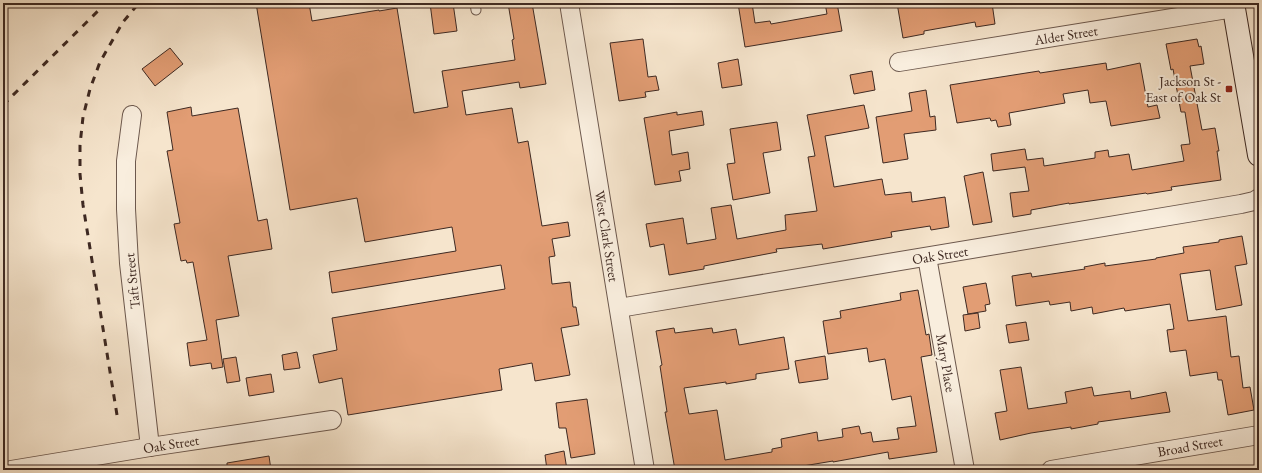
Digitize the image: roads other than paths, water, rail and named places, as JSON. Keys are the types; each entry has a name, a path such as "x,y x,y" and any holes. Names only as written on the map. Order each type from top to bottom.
{"street":[{"name":"West Clark Street","path":"569,3 645,470"},
{"name":"Alder Street","path":"899,62 1234,5"},
{"path":"1234,5 1259,155"},
{"name":"Taft Street","path":"132,115 126,161 126,209 129,262 150,447"},
{"name":"Oak Street","path":"619,308 1241,204 1254,201 1259,198"},
{"name":"Mary Place","path":"927,257 965,470"},
{"name":"Oak Street","path":"11,470 150,447 332,420"},
{"name":"Broad Street","path":"1051,470 1259,435"}],"railway":[{"path":"3,105 106,3"},
{"path":"117,415 83,205 80,174 80,145 83,117 90,89 100,62 123,22 139,3"}],"place":[{"name":"Jackson St - East of Oak St","path":"1229,89"}]}
